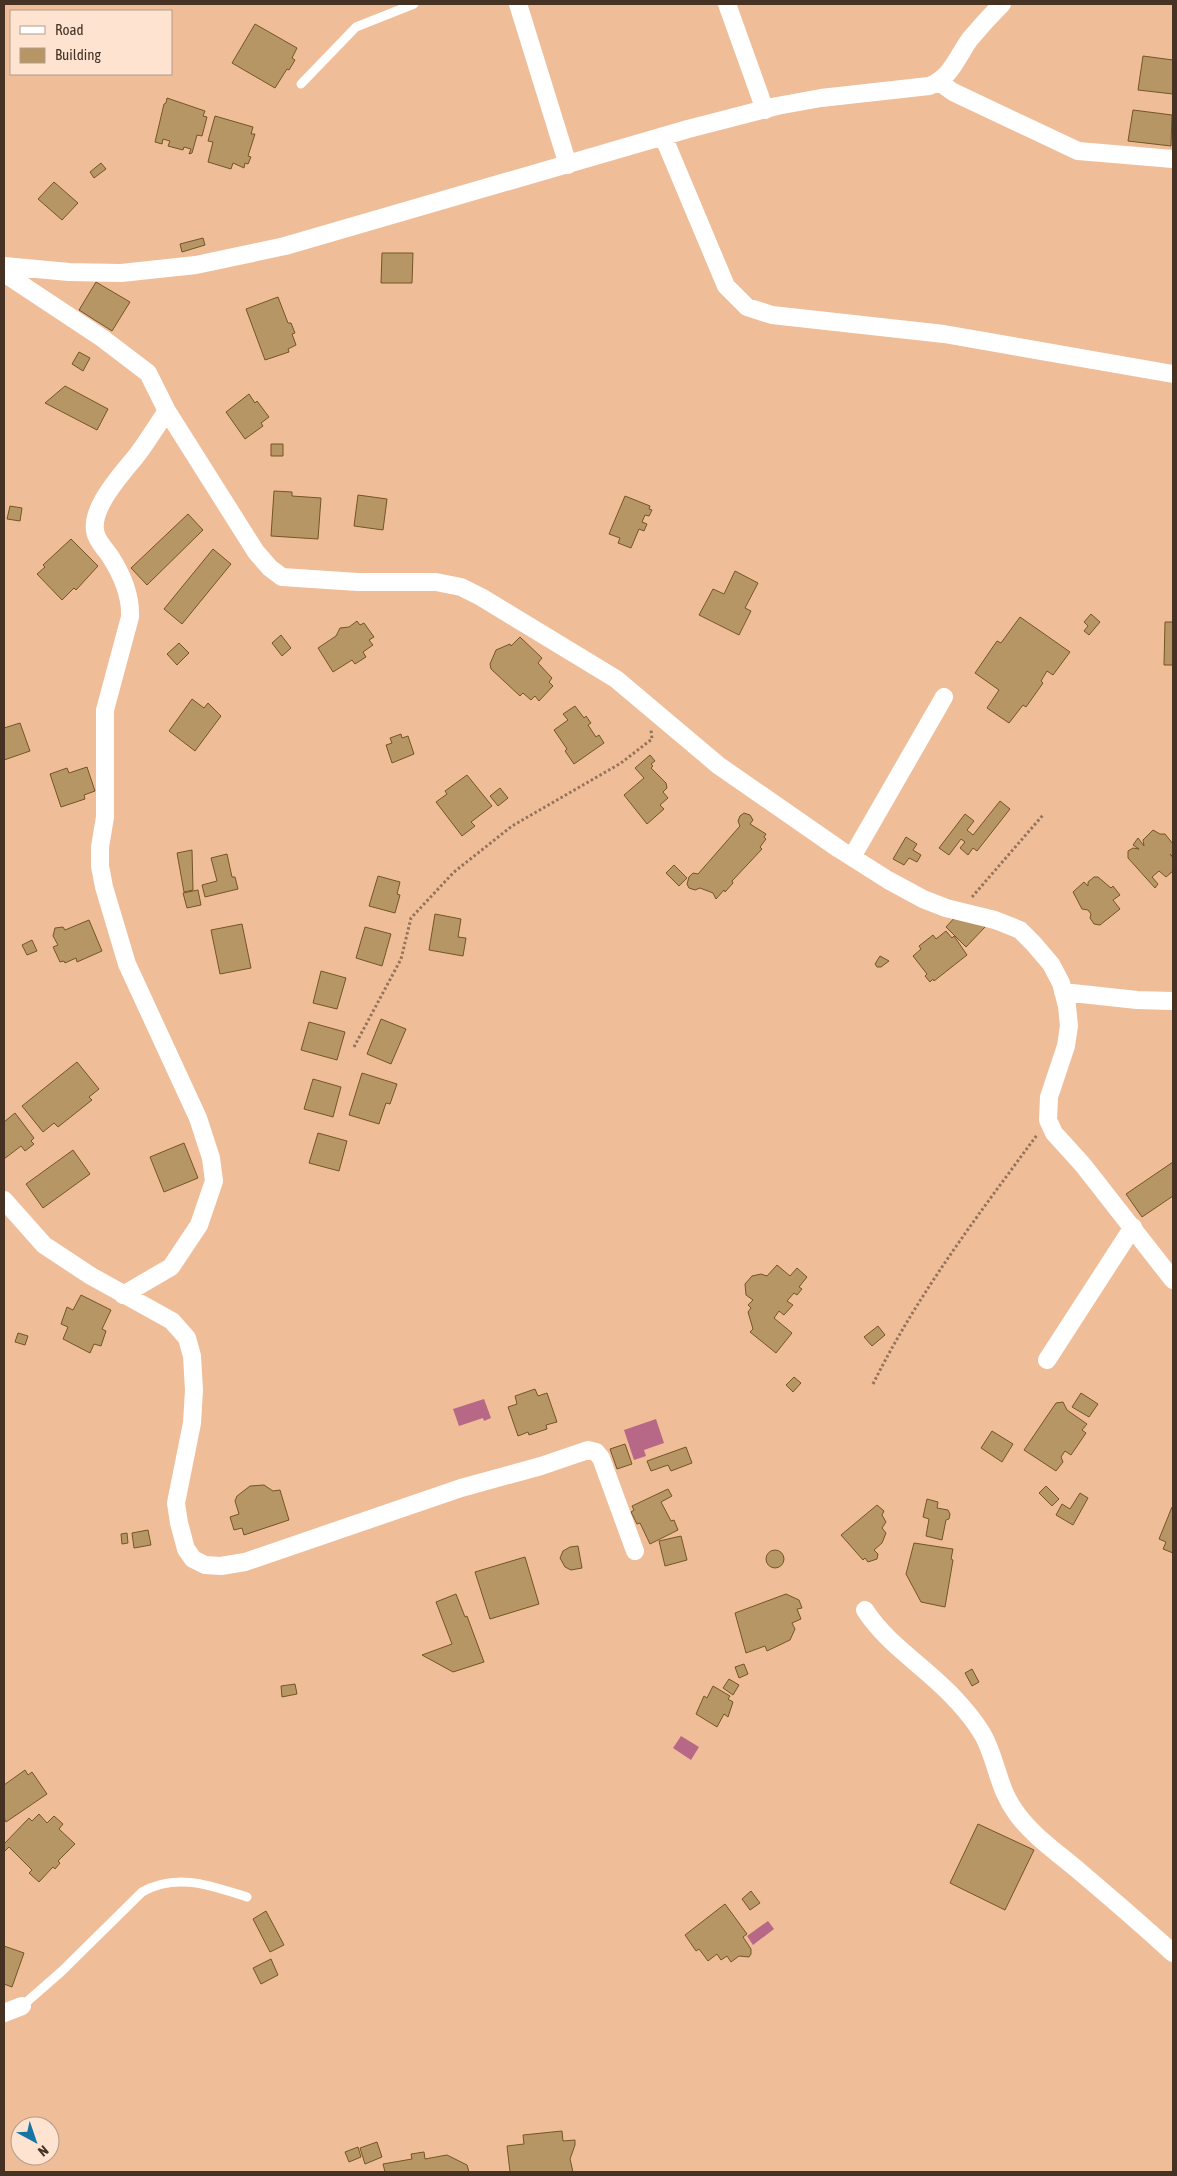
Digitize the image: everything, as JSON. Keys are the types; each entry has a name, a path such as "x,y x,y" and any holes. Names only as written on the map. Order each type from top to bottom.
{"street":[{"path":"518,4 568,165"},
{"path":"727,4 765,110"},
{"path":"4,266 69,272 121,273 196,265 285,246 663,136 765,110 821,98 929,86 947,76 970,40 1002,4"},
{"path":"939,82 952,92 1078,151 1173,159"},
{"path":"663,136 726,286 748,307 772,314 944,334 1173,374"},
{"path":"4,273 131,358 148,373 167,411 256,552 270,568 282,576 358,582 436,582 461,587 490,602 616,679 718,765 852,857 923,899 995,920 1020,930 1051,964 1063,992 1069,1026 1066,1046 1048,1097 1048,1120 1054,1133 1083,1165 1173,1280"},
{"path":"124,1295 171,1267 199,1226 214,1181 211,1158 198,1118 127,964 104,887 100,866 100,848 105,817 105,710 130,617 130,604 111,557 96,536 96,523 101,505 116,479 136,456 167,411"},
{"path":"852,857 944,697"},
{"path":"1063,992 1137,1000 1173,1000"},
{"path":"4,1200 44,1245 91,1276 172,1322 187,1338 192,1356 194,1390 192,1423 176,1503 186,1549 193,1559 205,1565 221,1566 245,1562 461,1488 541,1466 588,1450 596,1452 601,1458 635,1551"},
{"path":"1048,1360 1133,1227"},
{"path":"865,1610 871,1620 933,1676 974,1722 986,1742 1001,1788 1019,1816 1050,1847 1173,1953"},
{"path":"4,2013 22,2006"}],"lane":[{"path":"301,84 356,27 414,4"},
{"path":"22,2006 62,1972 142,1892 152,1886 170,1881 185,1881 247,1897"}],"path":[{"path":"354,1047 401,959 411,918 454,872 512,826 620,763 652,738 650,707"},
{"path":"960,911 1043,815"},
{"path":"873,1384 894,1341 962,1236 1048,1120"}],"shaded area":[{"path":"484,1399 491,1418 484,1421 483,1418 459,1426 453,1409"},
{"path":"656,1419 664,1443 644,1450 646,1456 634,1460 624,1430"},
{"path":"681,1736 699,1747 691,1760 673,1748"},
{"path":"768,1921 774,1929 753,1945 747,1936"}],"building":[{"path":"255,24 297,48 292,58 295,60 275,88 232,63"},
{"path":"1143,56 1173,60 1173,94 1138,90"},
{"path":"167,98 205,111 203,116 207,117 202,136 197,135 192,153 189,154 191,149 184,147 183,150 168,146 170,141 163,139 162,144 155,142"},
{"path":"1133,110 1172,115 1171,146 1128,141"},
{"path":"215,116 253,127 251,134 255,134 248,156 251,157 248,164 245,163 244,168 233,163 231,169 208,162 213,142 208,141"},
{"path":"101,163 106,169 94,178 90,172"},
{"path":"54,182 78,203 62,220 38,199"},
{"path":"203,238 205,245 182,252 180,244"},
{"path":"382,253 413,253 412,283 381,283"},
{"path":"96,282 130,302 112,331 79,310"},
{"path":"278,297 288,323 291,323 295,333 292,334 296,345 288,349 289,352 265,360 246,309"},
{"path":"79,352 90,358 83,371 72,364"},
{"path":"65,386 108,409 97,430 45,403"},
{"path":"249,394 269,417 261,423 263,426 245,439 226,412"},
{"path":"271,444 283,444 283,456 271,456"},
{"path":"274,491 292,492 292,496 321,498 318,539 271,536"},
{"path":"358,495 387,499 383,530 354,526"},
{"path":"625,496 650,506 649,509 652,510 649,516 645,515 642,522 647,524 644,531 639,529 631,548 618,543 620,538 609,534"},
{"path":"10,506 22,508 20,521 7,519"},
{"path":"188,514 203,530 147,585 131,568"},
{"path":"71,539 98,566 76,590 74,588 62,600 37,574 45,567 43,565"},
{"path":"213,549 231,564 182,624 164,609"},
{"path":"735,571 758,583 745,608 751,611 739,635 699,615 713,589 724,594"},
{"path":"1091,614 1100,622 1089,635 1084,631 1088,626 1084,622"},
{"path":"1020,617 1070,652 1053,675 1047,671 1041,681 1043,683 1026,707 1023,705 1009,723 987,708 999,690 975,673 997,641 1001,643"},
{"path":"357,621 360,625 364,623 374,637 369,640 373,645 363,652 366,657 355,664 352,660 333,672 318,648 336,636 340,628 349,627"},
{"path":"1165,622 1173,622 1173,665 1164,665"},
{"path":"281,635 291,648 282,656 272,643"},
{"path":"520,637 542,658 538,663 552,678 549,682 553,686 539,701 535,696 531,700 523,693 520,696 491,669 490,664 496,650 510,644 511,646"},
{"path":"179,643 189,653 177,665 167,654"},
{"path":"192,699 204,708 208,703 221,716 195,751 169,731"},
{"path":"575,706 584,718 586,716 591,723 588,725 596,737 599,735 604,743 574,764 565,751 567,749 554,730 568,720 563,714"},
{"path":"20,723 30,751 4,760 4,728"},
{"path":"401,734 402,738 408,736 414,754 392,763 386,745 392,743 390,738"},
{"path":"650,755 655,761 651,764 653,766 651,768 666,783 667,788 663,792 668,798 660,805 664,809 647,824 624,795 644,778 635,768"},
{"path":"87,767 95,791 84,795 85,799 61,807 50,774 67,768 69,773"},
{"path":"467,775 492,806 471,822 475,826 462,836 436,802 447,794 445,791"},
{"path":"500,788 508,798 498,806 490,796"},
{"path":"1000,801 1010,809 977,851 973,848 968,855 960,848 965,842 961,839 949,855 939,848 965,814 974,821 967,830 973,835"},
{"path":"744,813 750,815 753,820 750,824 766,834 764,837 766,839 760,847 762,849 732,881 733,883 725,892 724,890 716,899 713,893 700,888 695,890 689,888 687,884 689,877 693,873 698,874 740,826 738,821"},
{"path":"1153,830 1160,834 1165,834 1173,844 1173,857 1170,854 1173,858 1173,871 1166,877 1159,871 1152,877 1158,884 1155,888 1128,858 1128,851 1133,848 1139,849 1133,845 1138,838 1144,846 1143,840"},
{"path":"906,837 917,844 913,850 921,855 917,862 909,858 904,865 893,859"},
{"path":"192,850 193,890 184,892 177,853"},
{"path":"227,854 232,877 235,877 238,889 205,897 202,885 217,881 211,858"},
{"path":"674,865 687,878 679,886 666,873"},
{"path":"378,876 400,882 397,894 400,895 395,913 369,906"},
{"path":"1094,877 1098,877 1111,888 1113,886 1120,895 1113,900 1120,909 1100,925 1094,924 1090,918 1091,914 1088,910 1082,909 1073,892 1084,882 1088,886 1088,882"},
{"path":"198,890 201,905 187,908 183,893"},
{"path":"435,914 461,919 458,937 466,938 463,956 429,950"},
{"path":"957,915 986,926 966,947 946,927"},
{"path":"89,920 102,951 77,962 76,958 65,963 64,961 60,962 53,947 58,945 53,936 55,928 63,927 65,930"},
{"path":"242,924 251,968 220,974 211,930"},
{"path":"365,927 391,934 382,966 356,958"},
{"path":"946,931 952,938 954,936 967,955 934,981 933,979 930,982 925,976 927,974 913,956 921,949 919,946 933,935 936,939"},
{"path":"32,940 37,951 27,955 22,945"},
{"path":"880,956 889,961 881,967 877,967 875,964"},
{"path":"321,971 346,978 337,1009 313,1003"},
{"path":"381,1019 406,1029 391,1064 367,1054"},
{"path":"309,1022 345,1032 337,1060 301,1050"},
{"path":"77,1062 99,1089 89,1097 92,1100 58,1127 54,1123 43,1132 22,1106"},
{"path":"362,1073 397,1084 390,1104 386,1103 379,1124 349,1115"},
{"path":"313,1079 341,1087 333,1117 304,1109"},
{"path":"15,1113 34,1138 31,1141 34,1144 25,1151 21,1146 4,1159 4,1122"},
{"path":"318,1133 347,1141 339,1171 309,1163"},
{"path":"184,1143 198,1178 164,1192 150,1157"},
{"path":"73,1150 90,1174 43,1208 26,1184"},
{"path":"1173,1162 1173,1196 1142,1217 1126,1194"},
{"path":"777,1265 790,1276 797,1268 807,1277 799,1287 802,1289 797,1295 794,1293 787,1301 793,1305 784,1315 779,1311 774,1318 792,1333 776,1353 750,1332 753,1329 748,1312 751,1308 748,1305 753,1300 746,1295 745,1284 752,1276 761,1274 767,1276"},
{"path":"81,1295 111,1310 102,1329 106,1331 101,1346 94,1344 90,1353 63,1339 68,1327 61,1324 67,1307 73,1310"},
{"path":"878,1326 885,1335 872,1346 864,1337"},
{"path":"18,1333 28,1336 25,1345 15,1342"},
{"path":"794,1377 801,1383 793,1392 786,1385"},
{"path":"535,1389 538,1396 547,1393 557,1422 546,1425 547,1429 529,1435 528,1432 518,1436 508,1407 517,1404 515,1396"},
{"path":"1081,1393 1098,1404 1089,1417 1072,1407"},
{"path":"1063,1402 1067,1410 1087,1424 1082,1430 1086,1433 1071,1455 1065,1451 1061,1457 1063,1462 1056,1471 1024,1450 1056,1403"},
{"path":"992,1431 1013,1444 1002,1462 981,1448"},
{"path":"625,1444 632,1464 617,1469 610,1449"},
{"path":"686,1447 692,1463 671,1471 668,1465 651,1471 647,1461"},
{"path":"264,1485 273,1491 280,1490 289,1520 244,1535 242,1528 234,1530 230,1517 239,1514 235,1501 237,1496 250,1486"},
{"path":"1046,1486 1059,1499 1052,1506 1039,1493"},
{"path":"668,1489 672,1496 661,1502 671,1521 674,1520 678,1530 650,1544 640,1523 637,1524 631,1512 634,1510 632,1506"},
{"path":"1080,1493 1088,1498 1073,1525 1056,1515 1062,1504 1070,1509"},
{"path":"927,1499 938,1502 937,1508 948,1510 950,1514 949,1519 946,1520 942,1540 926,1536 929,1519 923,1517"},
{"path":"877,1505 884,1511 882,1515 886,1522 882,1528 886,1533 882,1543 874,1550 878,1554 877,1559 868,1562 865,1558 863,1560 841,1535"},
{"path":"1172,1507 1173,1553 1163,1549 1166,1542 1159,1539"},
{"path":"148,1530 151,1545 134,1548 132,1533"},
{"path":"127,1533 128,1543 122,1544 121,1534"},
{"path":"681,1536 687,1560 665,1566 659,1541"},
{"path":"914,1543 953,1549 951,1559 953,1560 945,1607 921,1602 906,1574"},
{"path":"578,1546 582,1568 571,1570 565,1567 560,1558 563,1551 570,1547"},
{"path":"775,1550 781,1553 784,1559 781,1565 775,1568 769,1565 766,1559 769,1553"},
{"path":"525,1557 539,1604 490,1619 475,1572"},
{"path":"456,1594 465,1617 467,1616 484,1662 453,1672 422,1655 452,1644 436,1602"},
{"path":"786,1594 799,1600 802,1608 797,1609 801,1619 792,1623 795,1629 790,1640 767,1651 765,1646 746,1653 735,1613"},
{"path":"744,1664 748,1674 739,1678 735,1667"},
{"path":"972,1669 979,1682 972,1686 965,1673"},
{"path":"729,1679 739,1685 733,1695 723,1688"},
{"path":"295,1684 297,1694 282,1697 281,1686"},
{"path":"713,1686 730,1696 728,1699 733,1702 728,1717 724,1714 717,1727 696,1714 704,1696 707,1698"},
{"path":"25,1770 28,1775 32,1772 47,1794 6,1822 4,1818 4,1785"},
{"path":"39,1814 47,1823 54,1816 63,1824 59,1829 75,1844 58,1861 60,1863 55,1869 53,1867 39,1882 29,1873 32,1870 9,1847 4,1852 4,1844 29,1818 32,1821"},
{"path":"978,1824 1034,1850 1005,1910 950,1883"},
{"path":"751,1891 760,1903 750,1910 742,1899"},
{"path":"725,1904 747,1934 743,1937 751,1949 751,1954 749,1957 739,1956 731,1962 727,1956 721,1960 717,1954 708,1961 699,1949 696,1951 685,1935"},
{"path":"266,1911 284,1945 270,1952 253,1919"},
{"path":"4,1946 24,1953 12,1987 4,1984"},
{"path":"271,1959 278,1975 261,1984 253,1968"},
{"path":"562,2131 563,2141 575,2140 570,2159 573,2172 510,2172 507,2146 524,2144 523,2135"},
{"path":"377,2142 382,2157 365,2164 360,2148"},
{"path":"358,2147 361,2157 349,2162 345,2152"},
{"path":"424,2152 425,2159 447,2155 467,2165 469,2172 385,2172 383,2164 412,2159 411,2154"}]}
